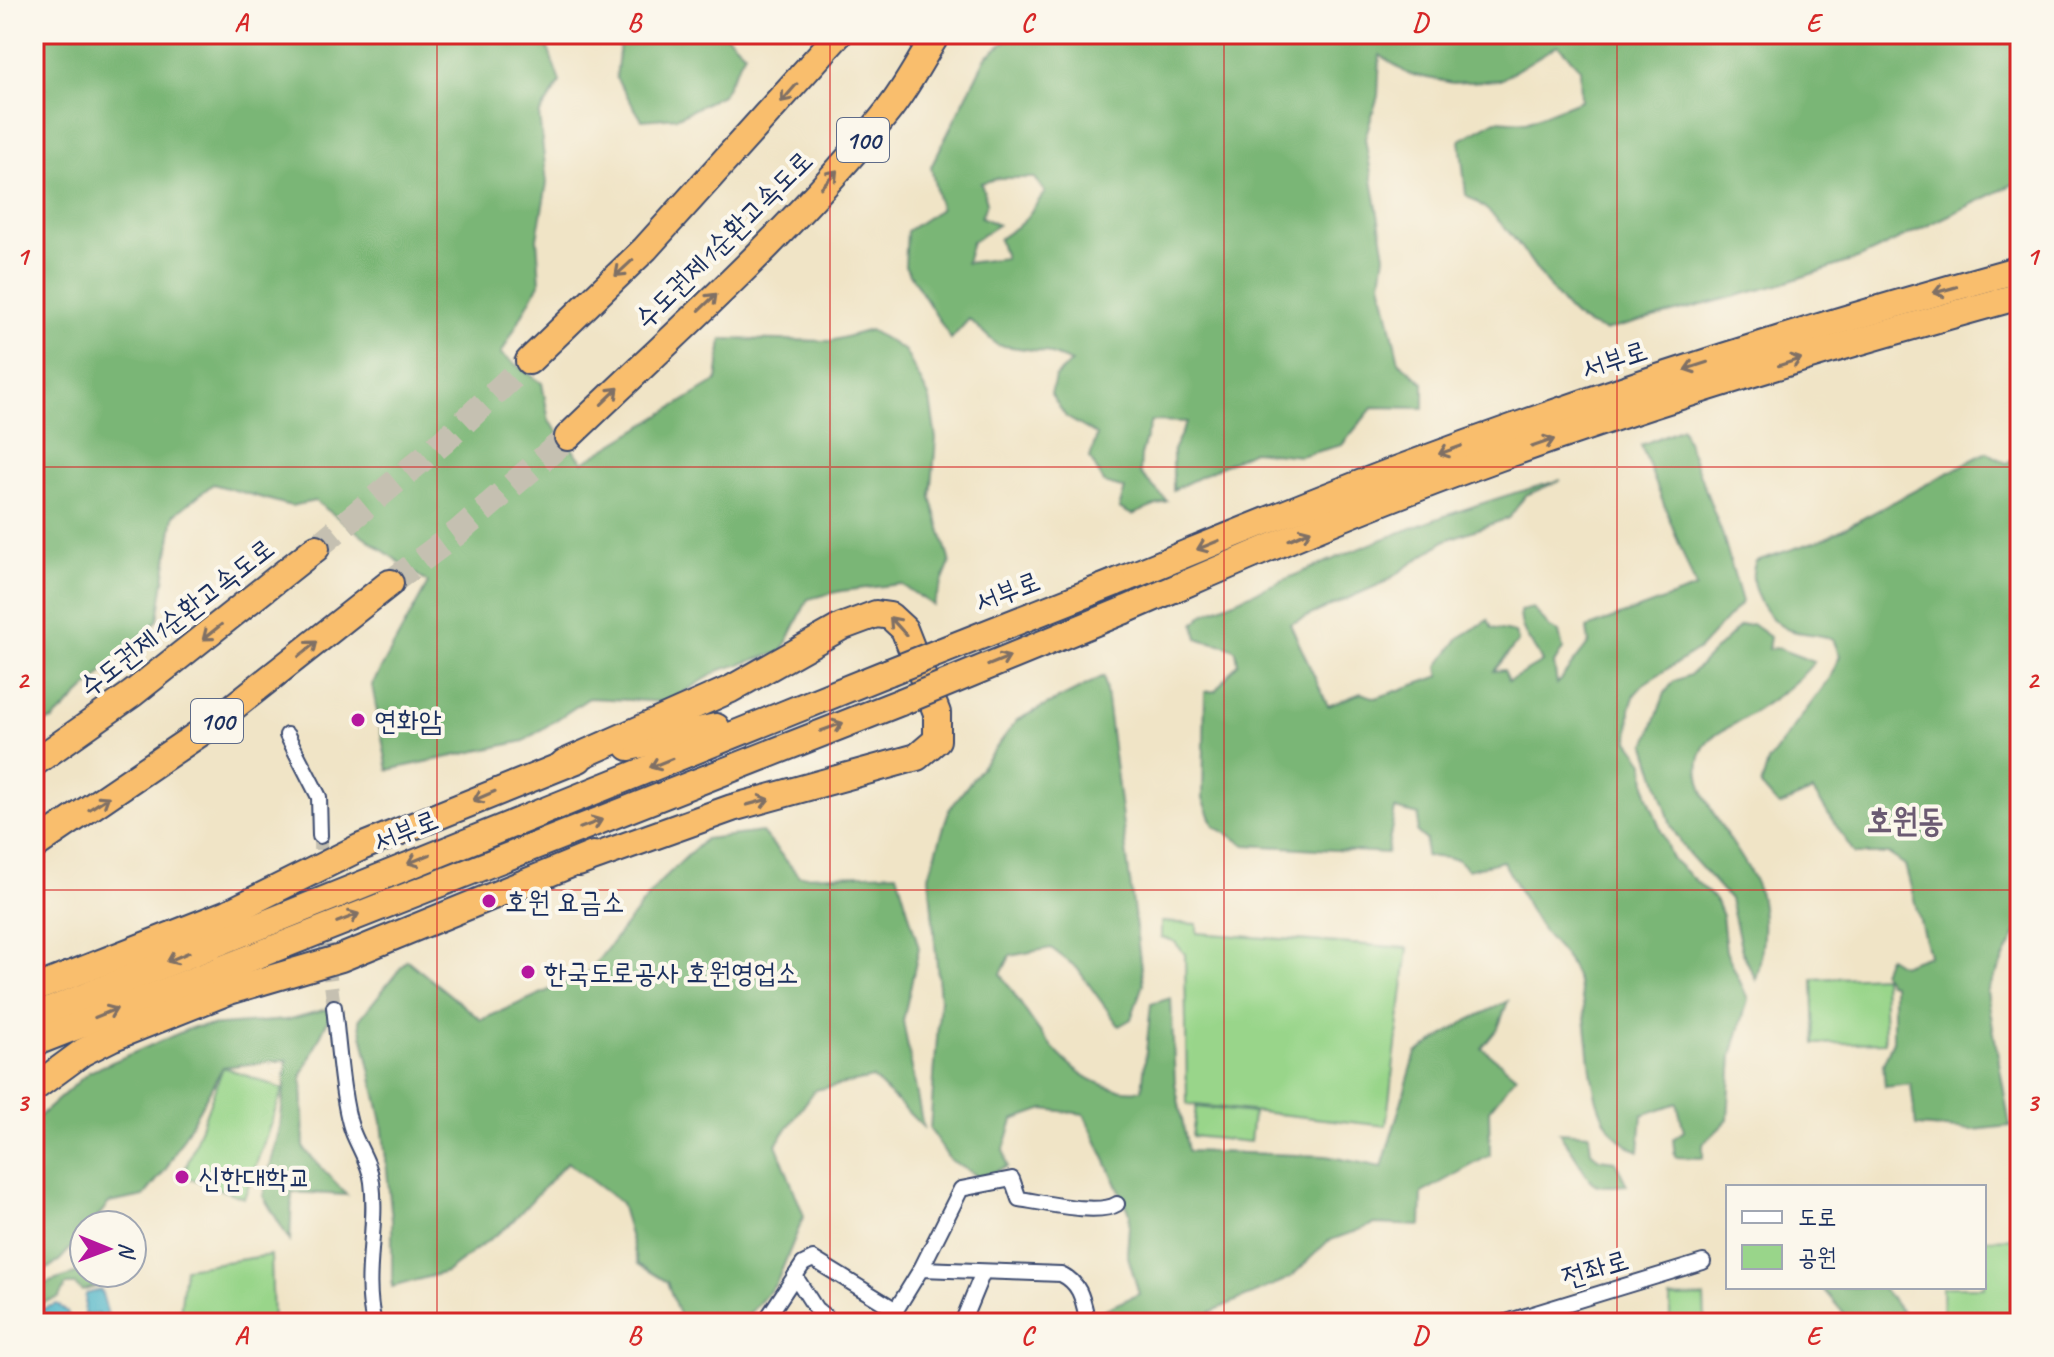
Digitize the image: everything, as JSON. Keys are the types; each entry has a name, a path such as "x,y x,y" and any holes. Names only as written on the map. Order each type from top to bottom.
{"highway":[{"name":"수도권제1순환고속도로","path":"529,361 645,249 839,34"},
{"name":"수도권제1순환고속도로","path":"568,437 775,236 890,109 937,34"},
{"name":"서부로","path":"34,1017 801,706 1396,470 1796,333 2020,269"},
{"name":"서부로","path":"34,1043 796,740 901,702 1367,508 1500,458 1806,357 2020,296"},
{"name":"수도권제1순환고속도로","path":"34,763 132,694 316,548"},
{"name":"100","path":"34,846 203,731 390,583"},
{"path":"34,989 228,913 361,847 564,763 731,689 841,627 876,614 890,616 904,629 939,722 937,740 917,757 732,808 578,863 341,958 229,991 111,1038 83,1052 34,1088"},
{"path":"564,763 801,706"},
{"path":"578,863 701,797 744,778 796,740"}],"street":[{"path":"287,735 319,797 320,836"},
{"path":"334,1007 351,1129 372,1177 375,1222 368,1266 368,1300 374,1323"},
{"path":"764,1323 803,1264 813,1259 892,1316 921,1269 961,1189 1012,1179 1019,1199 1095,1209 1110,1209 1117,1204"},
{"name":"전좌로","path":"1503,1323 1703,1262"},
{"path":"921,1269 1061,1274 1073,1279 1088,1323"},
{"path":"962,1323 983,1272"},
{"path":"795,1276 816,1309 833,1323"}],"green space":[{"path":"34,34 543,34 560,82 539,115 547,183 537,238 540,282 501,354 542,383 549,421 583,462 717,381 722,339 831,341 870,330 905,351 930,399 936,439 931,497 950,563 933,605 900,584 841,591 808,599 782,652 720,670 668,702 589,698 524,741 388,770 372,685 428,583 315,501 291,506 213,484 174,515 158,620 53,720 34,724"},
{"path":"621,34 725,34 745,53 722,95 678,117 642,120 616,78"},
{"path":"1015,34 2020,34 2020,181 1860,258 1778,285 1604,331 1571,313 1498,220 1466,195 1460,140 1496,120 1526,122 1581,100 1580,68 1558,45 1500,80 1453,83 1408,74 1380,55 1378,96 1365,138 1385,255 1381,282 1399,362 1424,383 1424,408 1373,407 1342,445 1300,456 1253,451 1173,490 1173,450 1187,422 1151,421 1141,455 1140,473 1167,501 1132,515 1119,508 1125,489 1104,483 1090,458 1097,435 1066,417 1051,394 1055,377 1072,362 1046,352 997,345 969,319 951,339 905,266 907,231 940,209 931,167 986,57","holes":["1000,178 1035,178 1045,192 1023,222 999,239 1005,258 966,263 972,242 998,225 981,217 987,202 981,183"]},
{"path":"1682,428 1723,536 1742,602 1699,649 1645,683 1635,694 1630,709 1629,742 1644,762 1647,794 1672,859 1715,899 1722,916 1726,951 1748,999 1732,1056 1728,1120 1703,1144 1703,1158 1675,1157 1673,1139 1684,1131 1677,1103 1642,1115 1639,1151 1618,1138 1604,1118 1595,1094 1579,986 1570,964 1539,925 1503,861 1468,870 1457,859 1425,856 1426,840 1417,832 1419,815 1395,809 1387,853 1246,845 1214,826 1203,798 1205,692 1215,691 1238,663 1236,651 1198,638 1194,624 1204,614 1380,540 1470,507 1561,480 1526,495 1509,518 1446,540 1385,582 1290,624 1328,706 1361,693 1376,698 1440,676 1438,666 1459,638 1488,620 1492,628 1515,633 1518,641 1494,671 1504,670 1509,681 1542,662 1525,634 1521,620 1520,611 1533,608 1550,628 1559,632 1563,649 1554,664 1557,684 1589,643 1587,628 1696,588 1641,445"},
{"path":"1987,452 2006,463 2020,457 2020,926 1987,992 2010,1126 1973,1130 1916,1126 1911,1084 1885,1087 1883,1064 1893,1041 1893,984 1888,983 1882,972 1888,957 1901,965 1929,955 1905,865 1889,854 1855,854 1813,791 1779,806 1761,786 1768,762 1830,678 1840,656 1833,639 1789,630 1773,619 1760,601 1753,581 1753,570 1756,561 1826,538"},
{"path":"1752,624 1770,637 1768,649 1777,648 1814,662 1781,693 1712,738 1704,747 1698,764 1700,783 1707,802 1743,860 1760,895 1763,938 1756,980 1742,951 1730,899 1688,853 1672,828 1646,745 1665,693 1674,681 1690,675 1740,626"},
{"path":"1104,676 1143,984 1131,1019 1119,1026 1077,968 1051,948 1010,956 1001,974 1042,1035 1076,1070 1095,1082 1117,1089 1142,1090 1151,1004 1171,998 1175,1083 1188,1151 1326,1156 1382,1167 1416,1053 1467,1021 1508,1001 1498,1028 1482,1048 1516,1076 1489,1110 1490,1155 1422,1193 1421,1226 1375,1224 1328,1241 1290,1278 1210,1312 1216,1323 1106,1323 1101,1311 1139,1294 1127,1253 1130,1213 1084,1114 1044,1109 1013,1120 1004,1149 1007,1167 979,1177 949,1159 930,1129 940,999 929,876 949,810 1017,720"},
{"path":"762,832 799,876 897,873 919,948 903,1021 923,1127 873,1078 815,1090 776,1144 804,1216 776,1284 741,1323 682,1323 667,1282 638,1264 621,1203 567,1162 509,1225 446,1272 392,1287 392,1220 382,1122 359,1020 407,960 481,1020 588,973 659,883 705,839"},
{"path":"1161,922 1197,924 1197,933 1408,948 1386,1126 1187,1104 1185,954 1174,941 1161,937"},
{"path":"1883,976 1885,1042 1815,1044 1813,979"},
{"path":"334,1007 302,1075 304,1149 347,1195 292,1192 290,1241 263,1196 280,1127 287,1060 223,1067 166,1169 144,1196 109,1203 104,1209 68,1209 68,1251 34,1278 34,1121 89,1072 193,1027 287,1020"},
{"path":"223,1067 283,1089 244,1198 183,1176"},
{"path":"1196,1107 1253,1113 1250,1142 1192,1136"},
{"path":"1559,1132 1589,1134 1591,1151 1599,1159 1615,1161 1627,1185 1594,1184"},
{"path":"2020,1238 2020,1323 1943,1323 1942,1289 1986,1289 1986,1239"},
{"path":"271,1255 273,1323 179,1323 185,1268"},
{"path":"68,1276 68,1285 58,1298 34,1305 34,1287"},
{"path":"1823,1289 1884,1289 1911,1323 1852,1323"},
{"path":"1704,1297 1705,1323 1670,1323 1670,1298"}],"water":[{"path":"101,1290 108,1315 99,1318 98,1314 84,1314 86,1294"},
{"path":"57,1304 68,1313 70,1320 46,1323 42,1309"}],"tunnel":[{"path":"316,548 443,442 529,361"},
{"path":"390,583 457,533 568,437"},
{"path":"320,836 321,904"},
{"path":"323,924 334,1007"}],"place":[{"name":"연화암","path":"358,720"},
{"name":"호원 요금소","path":"489,901"},
{"name":"한국도로공사 호원영업소","path":"528,972"},
{"name":"신한대학교","path":"182,1177"}],"district":[{"name":"호원동","path":"1905,820"}]}
